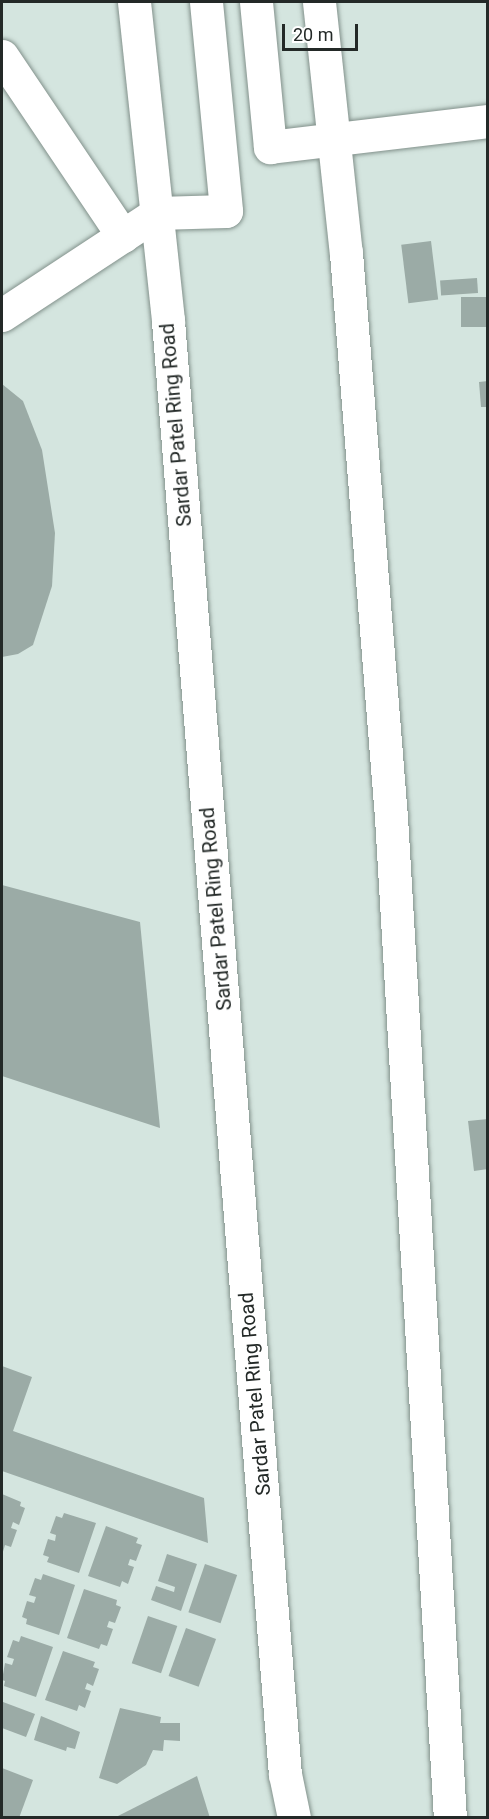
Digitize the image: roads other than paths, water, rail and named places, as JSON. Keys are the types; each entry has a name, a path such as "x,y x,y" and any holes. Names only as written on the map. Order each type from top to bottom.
{"main road":[{"name":"Sardar Patel Ring Road","path":"134,2 157,213 284,1762 294,1818"},
{"path":"2,315 157,213 226,211 206,2"},
{"path":"256,2 270,147 488,121"},
{"path":"319,2 334,139 391,817 450,1818"},
{"path":"2,57 123,236"}]}
